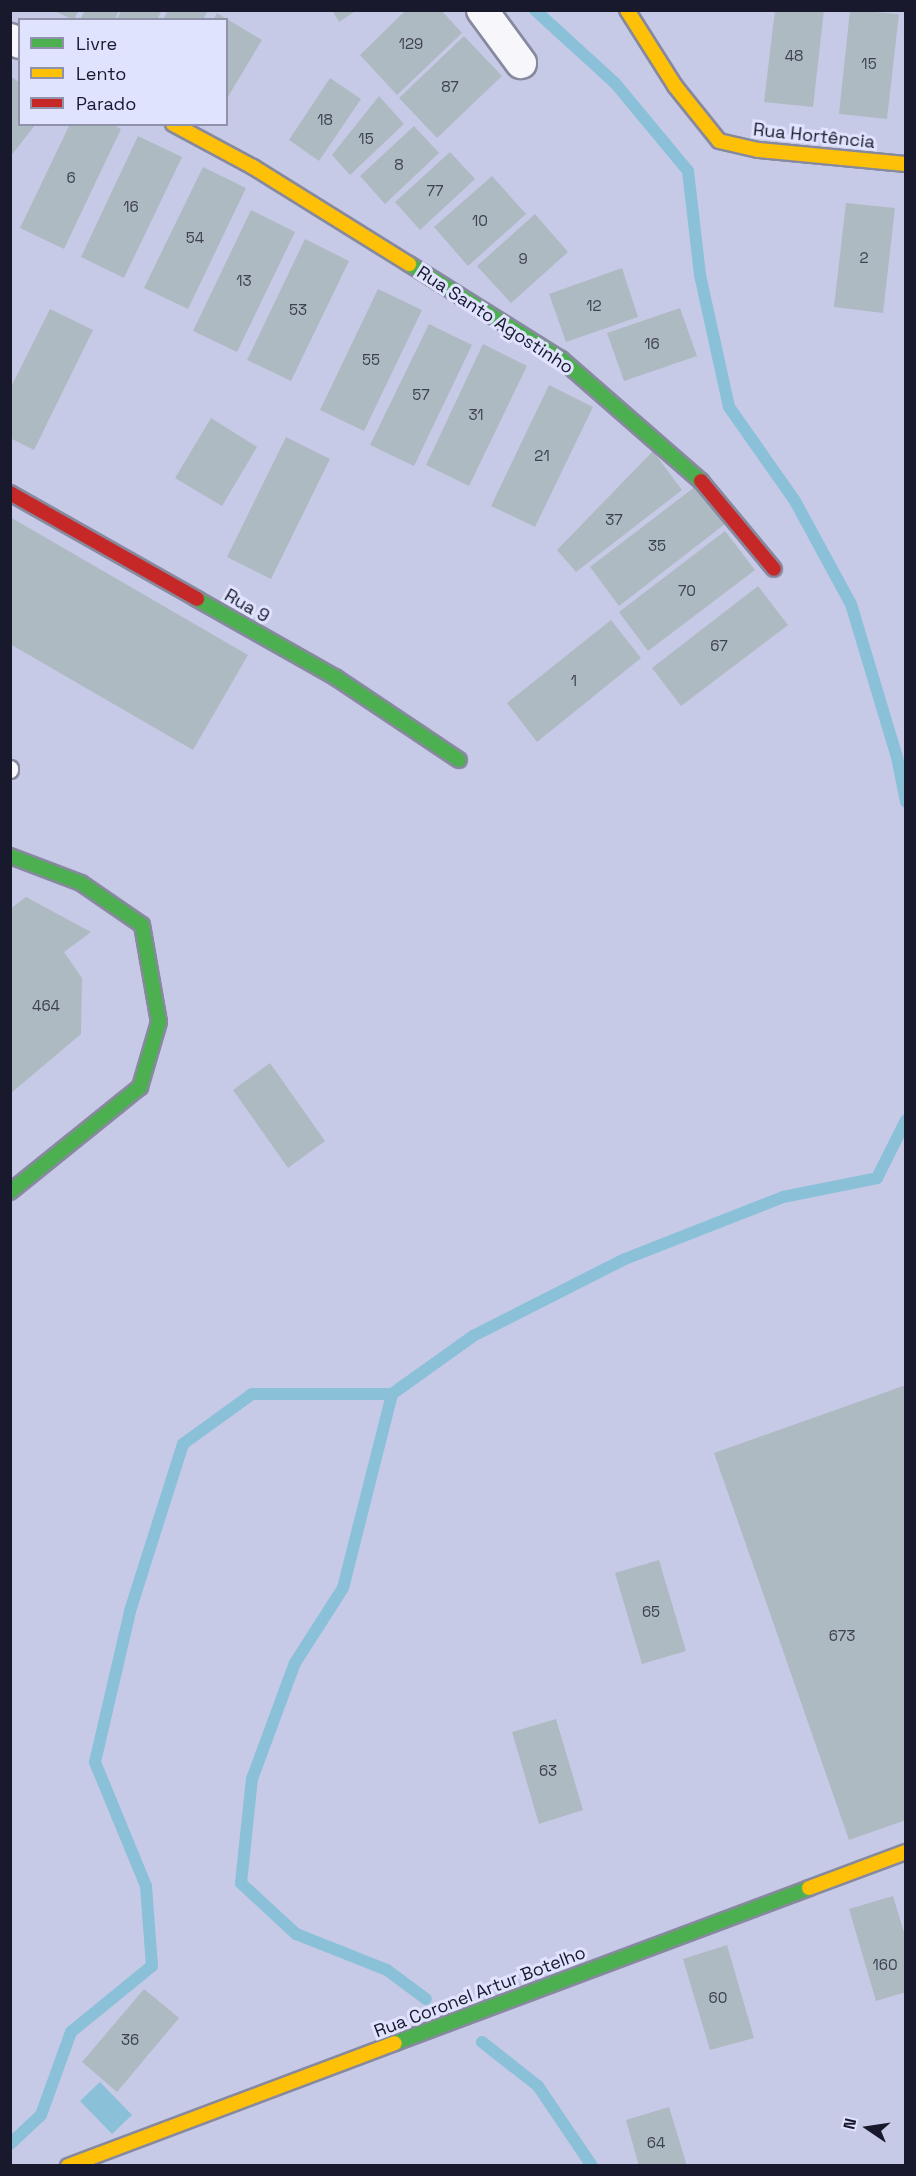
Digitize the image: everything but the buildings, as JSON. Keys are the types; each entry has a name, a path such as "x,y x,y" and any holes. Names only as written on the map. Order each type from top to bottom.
{"street":[{"path":"482,10 521,63"},
{"name":"Rua Hortência","path":"627,10 675,86 718,141 758,150 906,164"},
{"name":"Rua Santo Agostinho","path":"177,126 253,167 561,359 694,471 774,569"},
{"name":"Rua 9","path":"10,493 335,677 459,760"},
{"path":"10,856 81,883 142,925 159,1022 140,1087 10,1192"},
{"name":"Rua Coronel Artur Botelho","path":"68,2166 906,1852"}],"water":[{"path":"100,2082 132,2115 112,2134 80,2101"}],"waterway":[{"path":"535,10 615,83 688,171 700,275 729,407 795,501 851,604 897,757 906,802"},
{"path":"426,1999 387,1970 296,1934 241,1883 252,1779 295,1663 343,1588 392,1394 473,1336 625,1259 783,1197 877,1178 906,1120"},
{"path":"10,2144 41,2115 71,2032 152,1966 146,1886 95,1762 130,1611 183,1444 252,1394 392,1394"},
{"path":"482,2042 538,2086 592,2166"}],"traffic: fast":[{"path":"409,264 561,359 701,481"},
{"path":"197,599 335,677 459,760"},
{"path":"10,856 81,883 142,925 159,1022 140,1087 10,1192"},
{"path":"395,2043 809,1888"}],"traffic: slow":[{"path":"627,10 675,86 719,141 758,150 906,164"},
{"path":"177,126 253,167 409,264"},
{"path":"809,1888 906,1852"},
{"path":"68,2166 395,2043"}],"traffic: jam":[{"path":"701,481 774,569"},
{"path":"10,493 197,599"}]}
